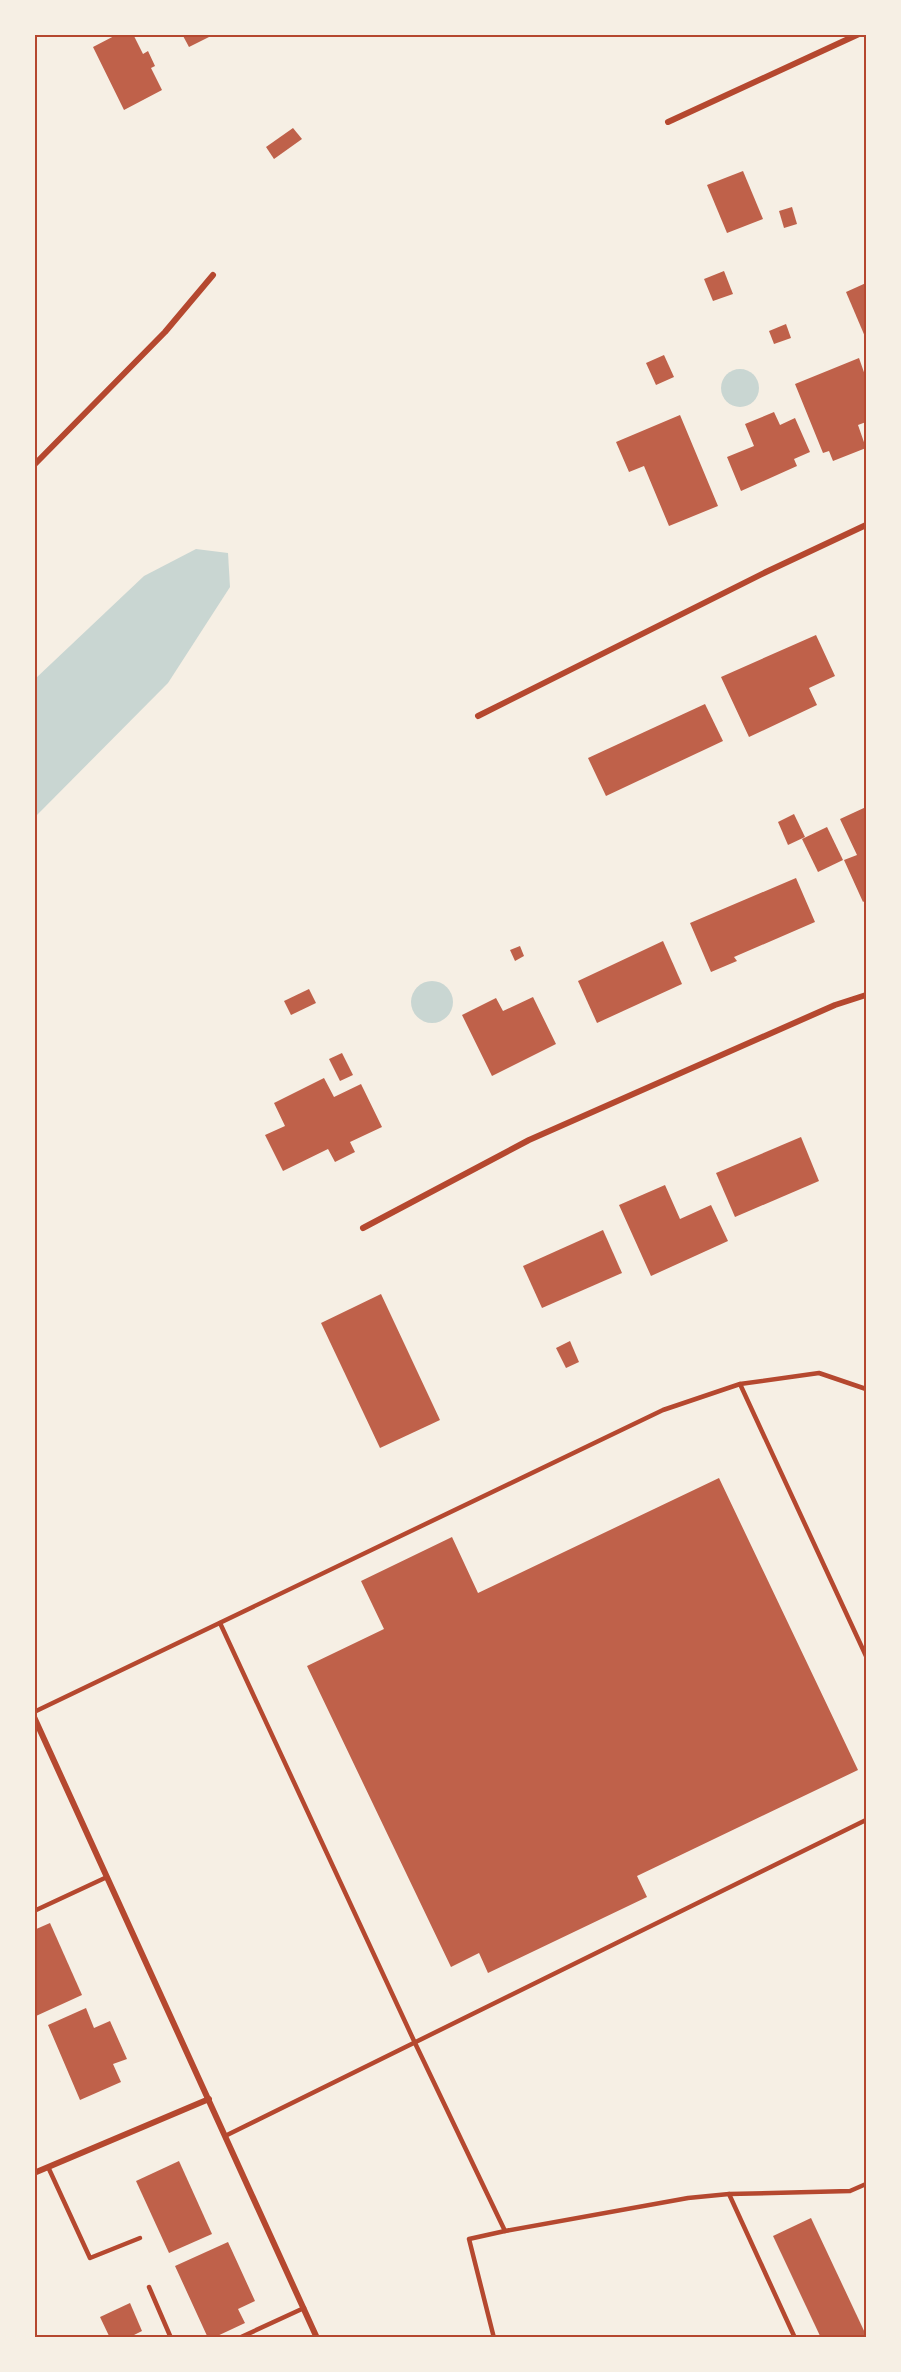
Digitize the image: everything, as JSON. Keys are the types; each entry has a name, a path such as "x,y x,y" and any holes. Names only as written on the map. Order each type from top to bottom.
{"street":[{"path":"668,122 859,34"},
{"path":"34,465 165,332 213,275"},
{"path":"478,716 766,572 867,525"},
{"path":"363,1228 529,1140 835,1005 867,995"},
{"path":"34,1714 317,2337"},
{"path":"34,2173 49,2169 208,2099"}],"lane":[{"path":"34,1714 663,1410 740,1384 819,1374 867,1389"},
{"path":"740,1384 867,1656"},
{"path":"220,1623 415,2043 505,2230"},
{"path":"225,2136 867,1820"},
{"path":"34,1911 107,1877"},
{"path":"49,2169 90,2258 140,2238"},
{"path":"494,2337 469,2240 505,2230 688,2198 729,2194 850,2191 867,2184"},
{"path":"729,2194 795,2337"},
{"path":"149,2287 171,2337"},
{"path":"239,2337 304,2308"}],"shaded area":[{"path":"740,369 753,375 759,388 753,401 740,407 727,401 721,388 727,375"},
{"path":"196,549 228,553 230,587 168,683 35,817 35,679 144,576"},
{"path":"432,981 447,987 453,1002 447,1017 432,1023 417,1017 411,1002 417,987"}],"building":[{"path":"118,34 133,34 143,54 148,51 155,66 151,68 162,90 124,110 93,47"},
{"path":"182,34 215,34 189,47"},
{"path":"293,128 302,139 274,159 266,147"},
{"path":"743,171 763,219 727,233 707,185"},
{"path":"792,207 797,224 784,228 779,211"},
{"path":"724,271 733,294 713,301 704,279"},
{"path":"866,283 866,339 846,292"},
{"path":"786,324 791,338 774,344 769,331"},
{"path":"664,355 674,377 656,385 646,363"},
{"path":"859,358 866,378 866,422 858,425 866,448 833,461 829,451 823,453 795,384"},
{"path":"774,412 780,425 795,418 810,452 794,459 797,466 741,491 727,457 754,446 745,424"},
{"path":"680,415 718,506 669,526 644,466 629,472 616,442"},
{"path":"816,635 835,676 809,688 817,705 749,737 721,677"},
{"path":"705,704 723,741 606,796 588,758"},
{"path":"866,807 866,900 863,902 844,860 857,855 840,819"},
{"path":"794,814 805,837 788,845 778,822"},
{"path":"827,827 843,860 818,872 802,839"},
{"path":"796,878 815,922 734,957 737,961 711,972 690,923"},
{"path":"663,941 682,984 597,1023 578,981"},
{"path":"520,946 524,956 515,961 510,950"},
{"path":"309,989 316,1003 291,1015 284,1001"},
{"path":"533,997 556,1044 492,1076 462,1015 496,998 503,1011"},
{"path":"342,1053 353,1075 340,1081 329,1059"},
{"path":"324,1078 334,1097 361,1084 382,1127 350,1142 355,1152 335,1162 328,1149 283,1171 265,1135 285,1126 274,1103"},
{"path":"801,1137 819,1181 735,1217 716,1173"},
{"path":"665,1185 680,1219 711,1205 728,1241 651,1276 619,1205"},
{"path":"603,1230 622,1273 542,1308 523,1266"},
{"path":"381,1294 440,1420 380,1448 321,1323"},
{"path":"570,1341 579,1362 566,1368 556,1348"},
{"path":"719,1478 858,1770 637,1876 647,1897 488,1973 479,1953 451,1967 307,1666 384,1629 361,1581 452,1537 478,1593"},
{"path":"50,1923 82,1995 36,2016 34,1930"},
{"path":"86,2008 94,2028 110,2021 127,2059 113,2064 121,2082 80,2100 48,2025"},
{"path":"179,2161 212,2234 169,2253 136,2181"},
{"path":"811,2218 866,2338 821,2338 773,2236"},
{"path":"228,2242 255,2301 238,2309 245,2323 213,2338 208,2338 175,2266"},
{"path":"130,2303 142,2331 128,2338 110,2338 100,2317"}]}
